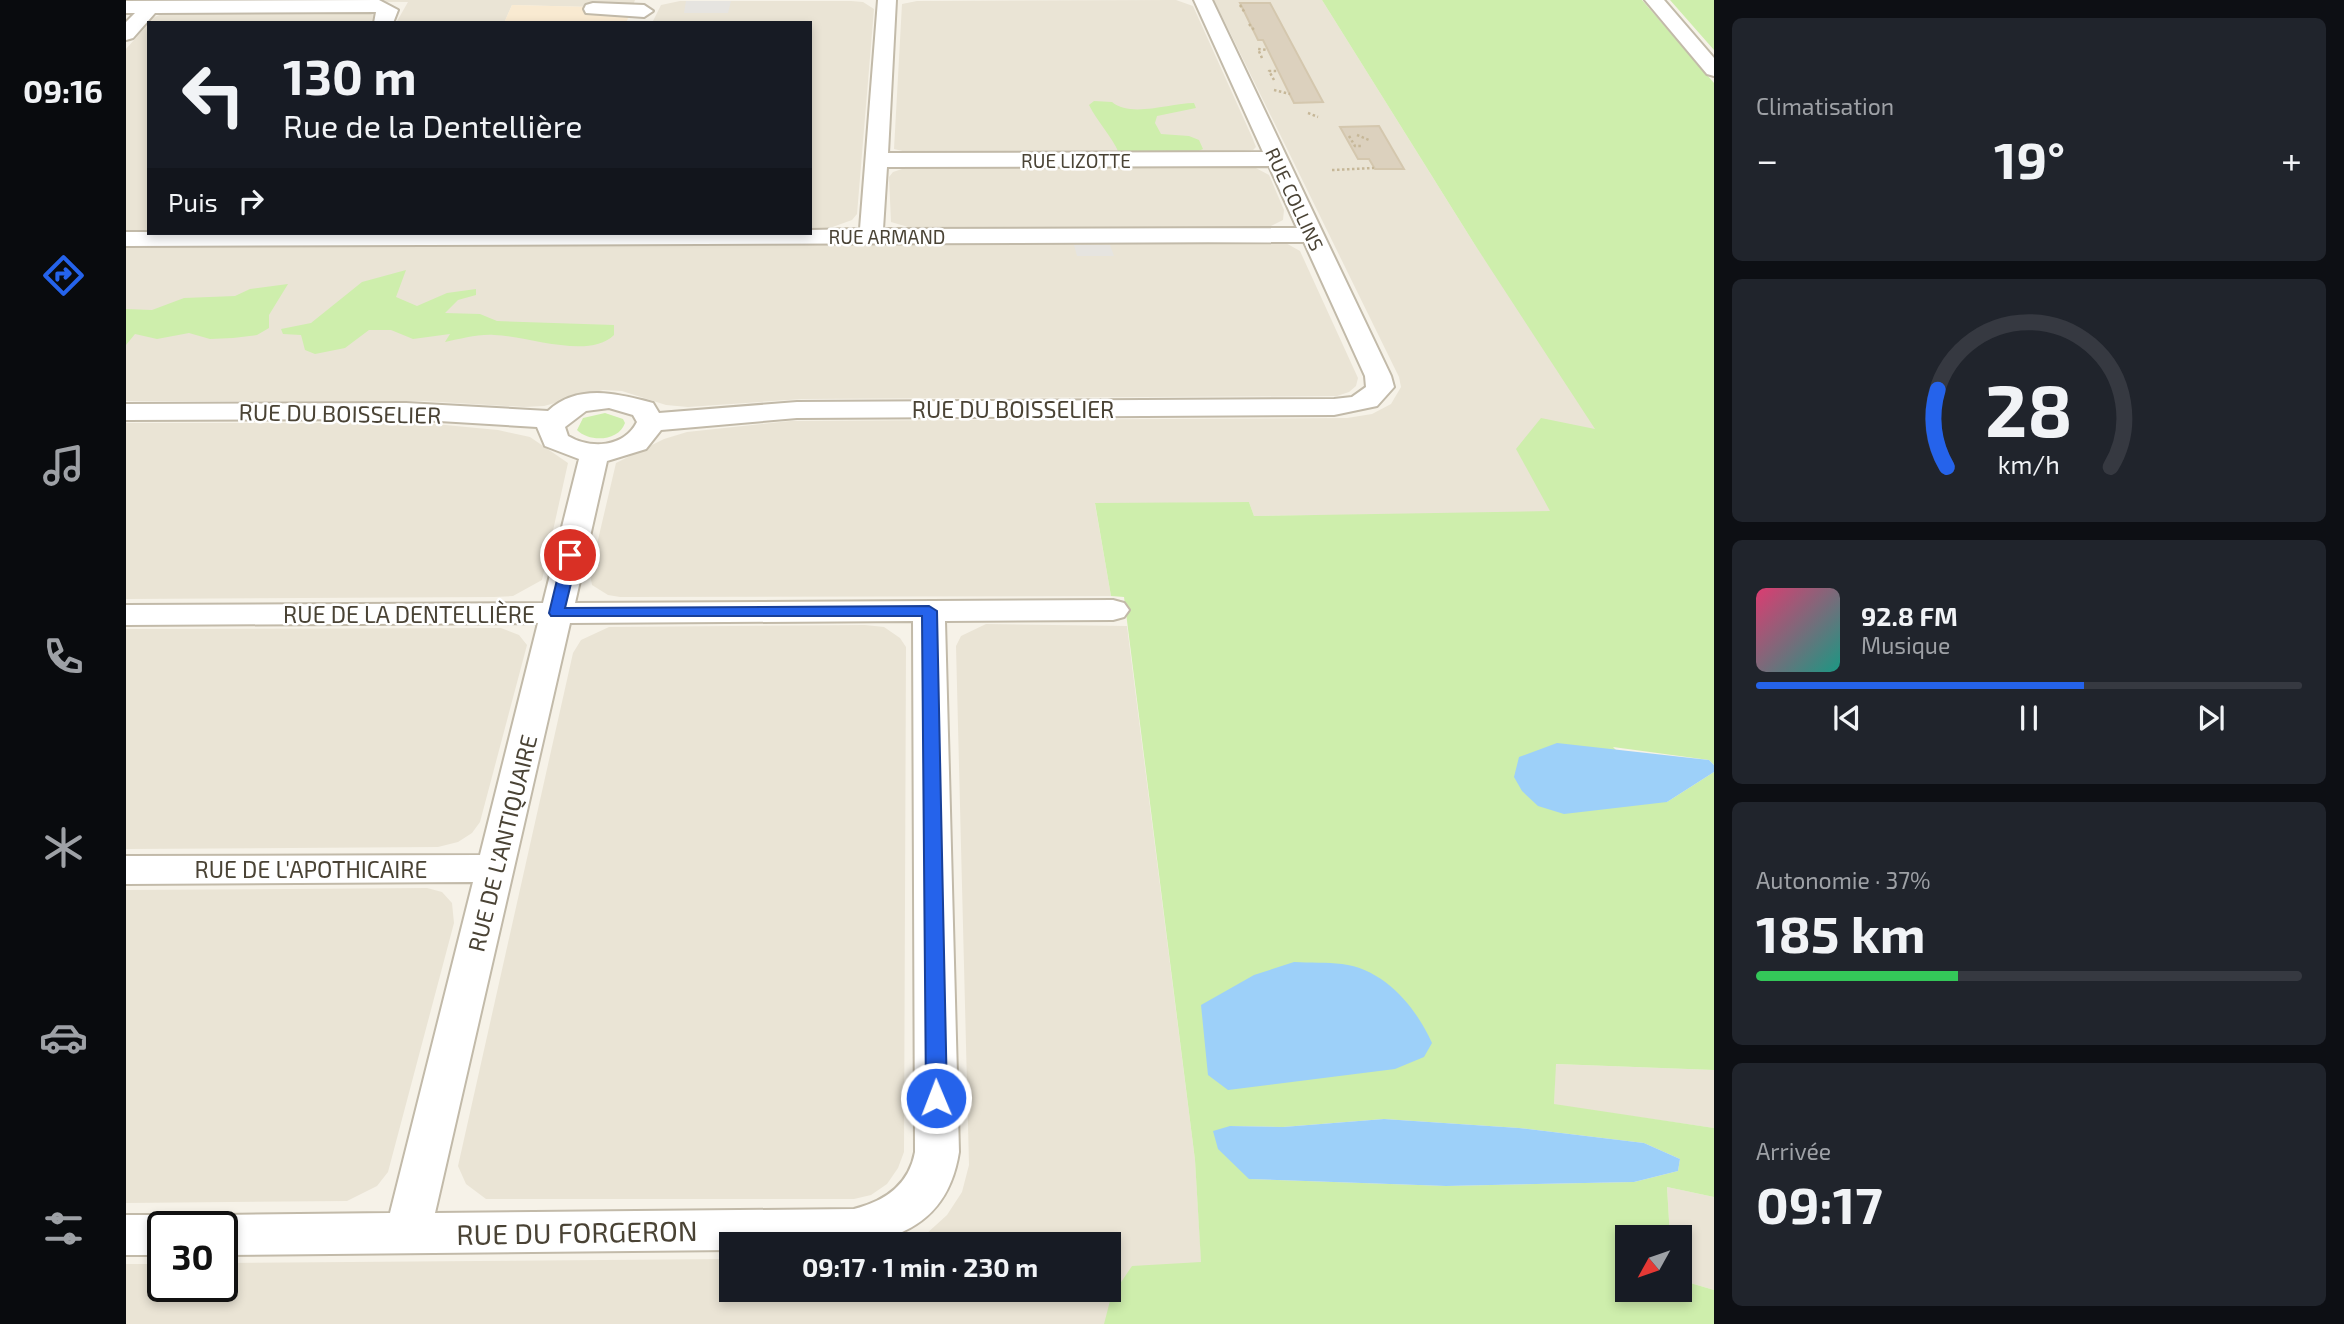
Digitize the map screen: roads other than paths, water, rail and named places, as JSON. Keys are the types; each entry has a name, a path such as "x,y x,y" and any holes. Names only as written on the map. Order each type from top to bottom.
{"street":[{"path":"871,236 887,0"},
{"name":"RUE COLLINS","path":"1203,0 1378,376 1380,387 1374,397"},
{"path":"1654,0 1714,70"},
{"path":"126,7 386,16"},
{"path":"126,34 150,7"},
{"path":"602,14 644,11"},
{"name":"RUE LIZOTTE","path":"876,160 1276,159"},
{"name":"RUE ARMAND","path":"126,239 255,236 1311,235"},
{"name":"RUE DU BOISSELIER","path":"651,422 797,410 1334,407 1360,403 1374,397"},
{"path":"610,400 643,409 651,422 649,430 634,443 596,453 562,445 551,433 554,420 571,407 610,400"},
{"name":"RUE DU BOISSELIER","path":"126,412 406,411 554,420"},
{"name":"RUE DE L'ANTIQUAIRE","path":"408,1233 596,453"},
{"name":"RUE DE LA DENTELLIÈRE","path":"126,615 1113,610"},
{"name":"RUE DU FORGERON","path":"238,1235 855,1229 896,1215 926,1189 936,1171 937,1152 929,611"},
{"name":"RUE DE L'APOTHICAIRE","path":"126,870 496,868"},
{"path":"126,1236 147,1235"}],"water":[{"path":"1557,743 1709,760 1714,765 1714,772 1667,802 1564,814 1538,806 1522,791 1514,777 1519,757"},
{"path":"1294,962 1357,967 1385,982 1408,1004 1425,1029 1432,1043 1424,1057 1395,1069 1228,1090 1208,1075 1201,1005 1254,975"},
{"path":"1384,1119 1519,1128 1644,1143 1680,1159 1678,1171 1634,1182 1446,1186 1249,1179 1218,1149 1213,1131 1230,1126 1283,1127"}]}
